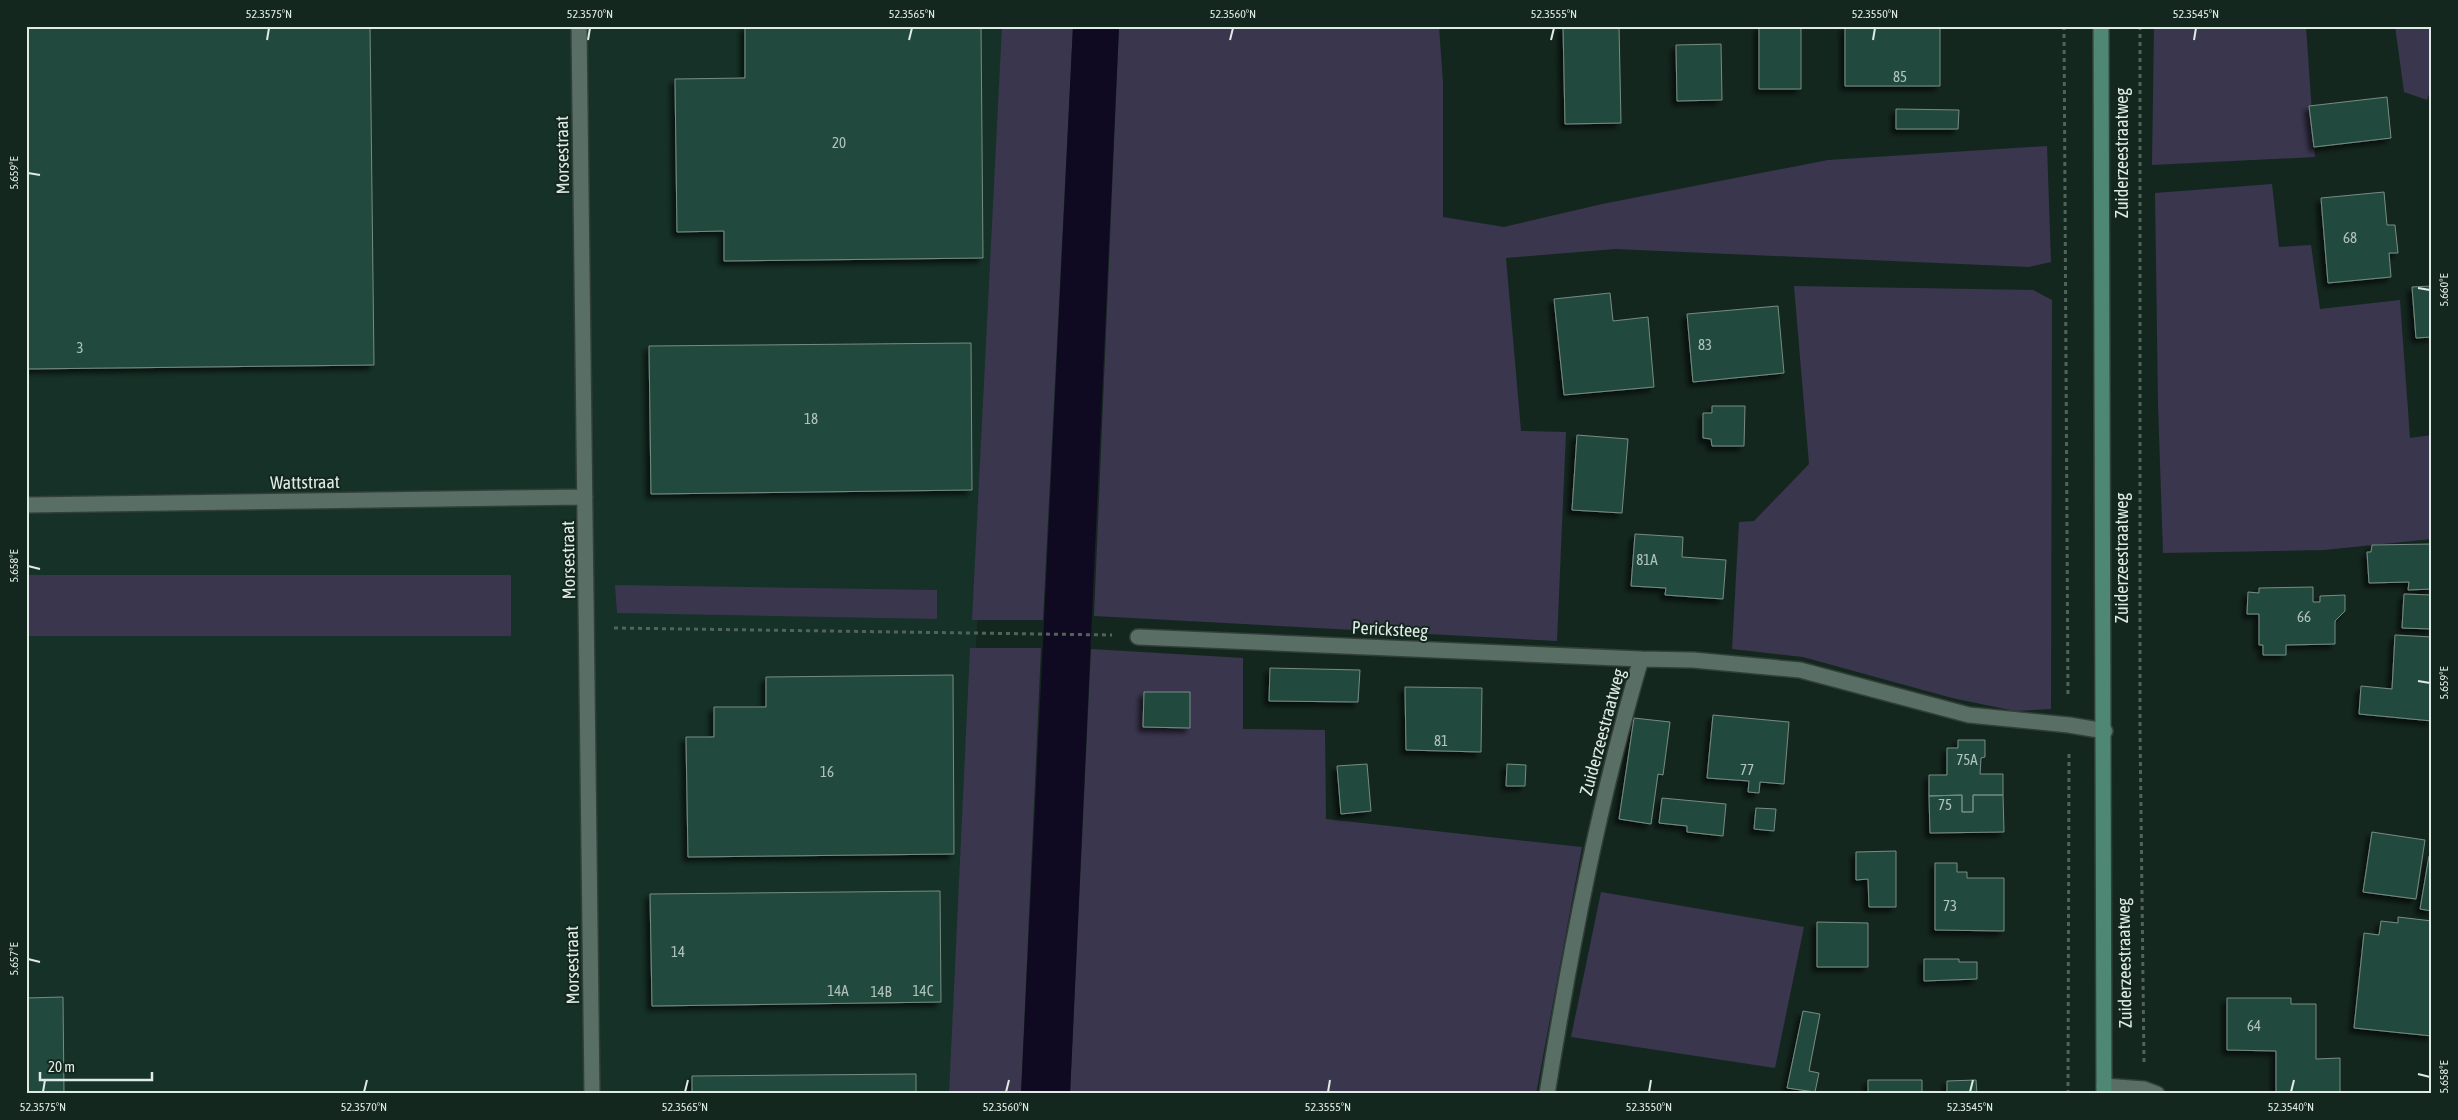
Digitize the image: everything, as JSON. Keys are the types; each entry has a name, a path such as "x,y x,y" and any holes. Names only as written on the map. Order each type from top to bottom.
{"main road":[{"name":"Zuiderzeestraatweg","path":"2101,26 2105,731 2104,1090"}],"street":[{"name":"Morsestraat","path":"579,26 588,627 592,1094"},
{"name":"Wattstraat","path":"26,505 585,497"},
{"name":"Pericksteeg","path":"1138,636 1641,659"},
{"name":"Zuiderzeestraatweg","path":"1546,1094 1564,992 1596,833 1619,732 1641,659 1693,660 1800,670 1969,715 2069,725 2105,731"},
{"name":"Zuiderzeestraatweg","path":"2104,1090 2151,1092"}],"path":[{"path":"2064,26 2069,725 2068,1094"},
{"name":"Zuiderzeestraatweg","path":"2140,26 2140,739 2151,1092"},
{"path":"588,627 1108,635"}],"shaded area":[{"path":"26,26 1004,26 956,1094 26,1094"},
{"path":"1002,26 1073,26 1043,620 972,620"},
{"path":"1073,26 1119,26 1070,1094 1021,1094"},
{"path":"1119,26 1439,26 1443,83 1443,217 1504,227 1602,204 1828,160 2047,146 2051,262 2029,267 1615,249 1506,258 1521,431 1566,432 1557,641 1094,616"},
{"path":"2154,26 2306,26 2315,157 2152,165"},
{"path":"2395,26 2432,26 2432,86 2427,100 2404,92"},
{"path":"2272,184 2279,247 2311,245 2320,309 2400,300 2410,438 2432,435 2432,539 2324,550 2163,553 2158,404 2155,193"},
{"path":"1794,286 2033,290 2052,300 2051,709 2015,711 1952,698 1803,657 1732,649 1739,522 1754,521 1809,464"},
{"path":"26,575 511,575 511,636 26,636"},
{"path":"615,585 937,590 937,619 617,613"},
{"path":"970,648 1041,648 1021,1094 949,1094"},
{"path":"1091,649 1243,658 1243,729 1325,730 1326,819 1582,847 1536,1094 1070,1094"},
{"path":"1601,892 1804,927 1775,1068 1571,1037"}],"building":[{"path":"26,26 370,26 374,365 26,369"},
{"path":"745,26 981,26 983,258 724,261 724,231 677,232 675,79 745,78"},
{"path":"1563,26 1619,26 1621,123 1565,124"},
{"path":"1759,26 1801,26 1801,89 1759,89"},
{"path":"1845,26 1940,26 1940,86 1845,86"},
{"path":"1721,44 1722,100 1677,101 1676,45"},
{"path":"2387,97 2391,138 2314,147 2309,106"},
{"path":"1896,109 1959,110 1958,129 1896,129"},
{"path":"2384,192 2387,225 2395,225 2398,253 2389,253 2391,277 2328,283 2321,198"},
{"path":"2432,286 2432,337 2416,338 2412,287"},
{"path":"1610,293 1613,321 1648,317 1654,387 1564,395 1554,299"},
{"path":"1778,306 1784,373 1693,382 1687,314"},
{"path":"971,343 972,490 651,494 649,346"},
{"path":"1712,406 1745,406 1744,446 1712,446 1711,439 1703,438 1703,413 1712,413"},
{"path":"1577,435 1628,439 1622,513 1572,510"},
{"path":"1635,534 1683,537 1682,557 1726,560 1723,599 1665,595 1666,588 1631,586"},
{"path":"2432,544 2432,589 2408,590 2409,582 2369,583 2367,552 2371,552 2372,545"},
{"path":"2313,587 2313,602 2320,602 2320,596 2345,595 2345,611 2335,621 2335,644 2286,645 2286,655 2263,655 2263,645 2259,645 2259,614 2247,614 2248,592 2259,593 2259,588"},
{"path":"2404,594 2432,595 2432,629 2402,628"},
{"path":"2395,635 2432,637 2432,721 2359,714 2361,686 2392,689"},
{"path":"1270,668 1360,670 1358,702 1269,701"},
{"path":"953,675 954,854 688,857 686,737 714,737 714,707 766,707 766,677"},
{"path":"1405,687 1482,688 1481,752 1406,750"},
{"path":"1144,692 1190,692 1190,728 1143,727"},
{"path":"1713,715 1789,722 1784,784 1760,782 1759,793 1748,792 1749,781 1707,778"},
{"path":"1634,718 1670,722 1663,775 1658,774 1651,824 1619,819"},
{"path":"1958,740 1985,740 1985,757 1981,758 1980,774 2003,774 2003,795 1973,795 1973,812 1962,812 1962,795 1929,796 1929,775 1947,775 1947,748 1958,748"},
{"path":"1367,764 1371,811 1341,814 1337,766"},
{"path":"1507,764 1526,765 1525,786 1506,786"},
{"path":"1962,795 1962,812 1973,812 1973,795 2003,795 2004,832 1930,833 1929,796"},
{"path":"1662,798 1726,804 1723,836 1687,832 1687,826 1659,823"},
{"path":"1756,808 1776,809 1774,831 1754,829"},
{"path":"2372,832 2425,840 2416,899 2363,892"},
{"path":"1896,851 1896,907 1869,907 1868,879 1856,880 1856,852"},
{"path":"2429,856 2432,857 2432,911 2420,909"},
{"path":"1935,863 1957,863 1957,872 1967,872 1967,878 2004,878 2004,931 1935,930"},
{"path":"940,891 941,1002 652,1006 650,894"},
{"path":"2398,917 2432,921 2432,1036 2354,1028 2364,933 2379,935 2381,921 2398,923"},
{"path":"1817,922 1868,923 1868,967 1817,967"},
{"path":"1924,959 1959,959 1959,962 1977,962 1977,979 1924,981"},
{"path":"63,997 64,1094 26,1094 26,998"},
{"path":"2227,998 2291,998 2291,1004 2316,1004 2316,1059 2340,1058 2340,1094 2276,1094 2276,1051 2227,1050"},
{"path":"1803,1011 1820,1014 1809,1071 1819,1073 1815,1092 1787,1088"},
{"path":"916,1074 916,1094 692,1094 692,1076"},
{"path":"1868,1080 1922,1080 1922,1094 1868,1094"},
{"path":"1976,1080 1977,1094 1947,1094 1947,1081"}]}
